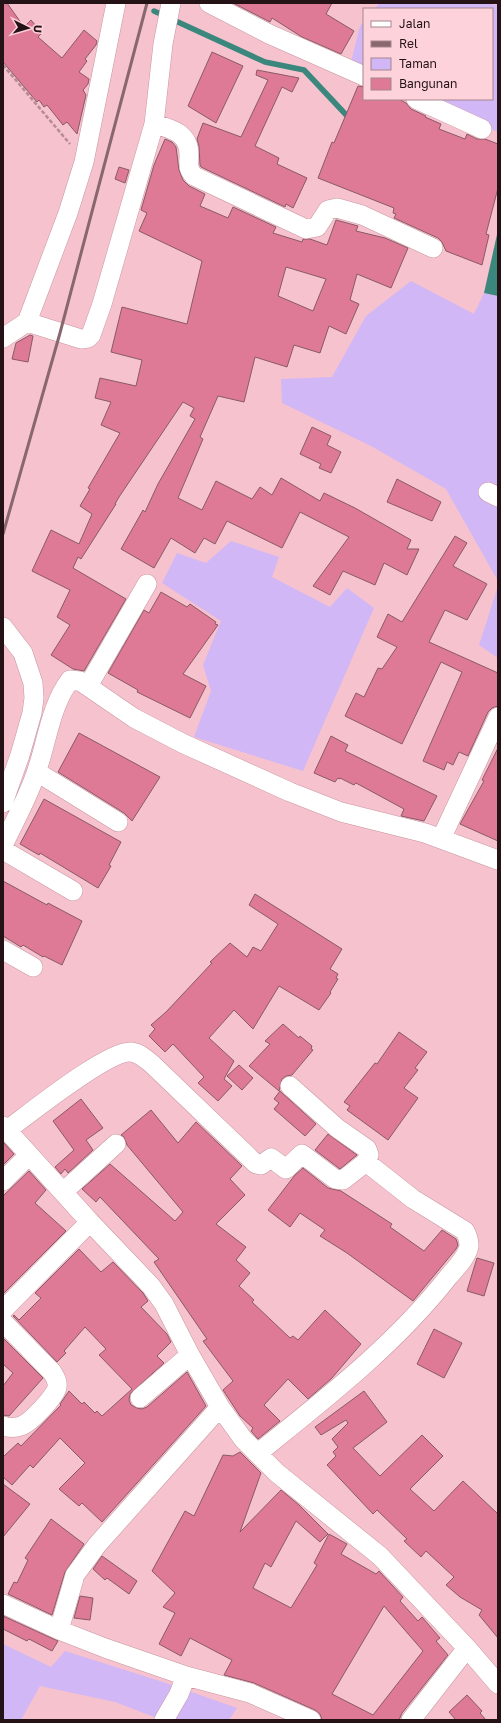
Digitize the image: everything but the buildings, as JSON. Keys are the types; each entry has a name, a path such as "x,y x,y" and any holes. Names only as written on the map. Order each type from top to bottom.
{"street":[{"path":"3,338 27,322 68,213 84,162 116,3"},
{"path":"209,3 269,34 363,76"},
{"path":"27,322 80,339 88,338 91,335 104,296 154,124 163,44 170,5"},
{"path":"418,100 482,129"},
{"path":"154,124 177,131 185,139 189,156 188,166 194,176 306,229 317,227 328,210 337,208 362,215 433,248"},
{"path":"88,686 147,584"},
{"path":"3,627 23,653 33,683 34,698 32,713 20,755 3,803"},
{"path":"3,846 37,772 56,707 64,687 70,680 80,681 140,721 184,744 290,792 341,812 425,833 498,860"},
{"path":"441,839 498,717"},
{"path":"37,772 118,822"},
{"path":"3,850 73,891"},
{"path":"3,950 33,966"},
{"path":"290,1086 337,1128 367,1149 369,1155 366,1162 343,1180 335,1180 302,1154 286,1169 271,1158 267,1159 261,1165 256,1164 144,1057 132,1052 101,1063 5,1128 90,1222 151,1286 164,1304 190,1355 220,1407 243,1439 277,1473 380,1556 498,1684"},
{"path":"63,1192 116,1144"},
{"path":"3,1181 29,1155"},
{"path":"258,1453 331,1393 400,1331 436,1292 462,1260 469,1246 468,1237 465,1231 413,1199 366,1162"},
{"path":"3,1310 90,1222"},
{"path":"3,1322 52,1372 57,1381 57,1386 55,1393 50,1399 35,1416 23,1426 12,1428 3,1426"},
{"path":"140,1398 190,1355"},
{"path":"59,1630 75,1575 97,1545 220,1407"},
{"path":"3,1604 59,1630 105,1648 186,1676 250,1693 311,1720"},
{"path":"411,1720 466,1648"},
{"path":"164,1720 179,1694 186,1676"}],"path":[{"path":"3,65 84,162"}],"green space":[{"path":"380,3 493,3 493,5 498,5 498,132 425,100 493,100 493,8 375,8"},
{"path":"363,22 363,72 350,66 360,26"},
{"path":"411,281 474,314 484,293 498,296 498,581 446,489 371,446 282,403 281,379 332,377 366,316"},
{"path":"231,541 279,557 272,577 330,607 347,588 374,608 303,771 194,737 211,691 203,665 221,621 162,583 177,553 206,563"},
{"path":"498,586 498,658 479,645"},
{"path":"3,1644 51,1667 65,1651 163,1682 237,1708 229,1720 162,1720 115,1702 40,1686 21,1720 3,1720"}],"shaded area":[{"path":"498,230 498,296 484,293"}],"waterway":[{"path":"154,11 265,62 304,70 350,119"}],"railway":[{"path":"3,534 60,333 147,3"}]}
